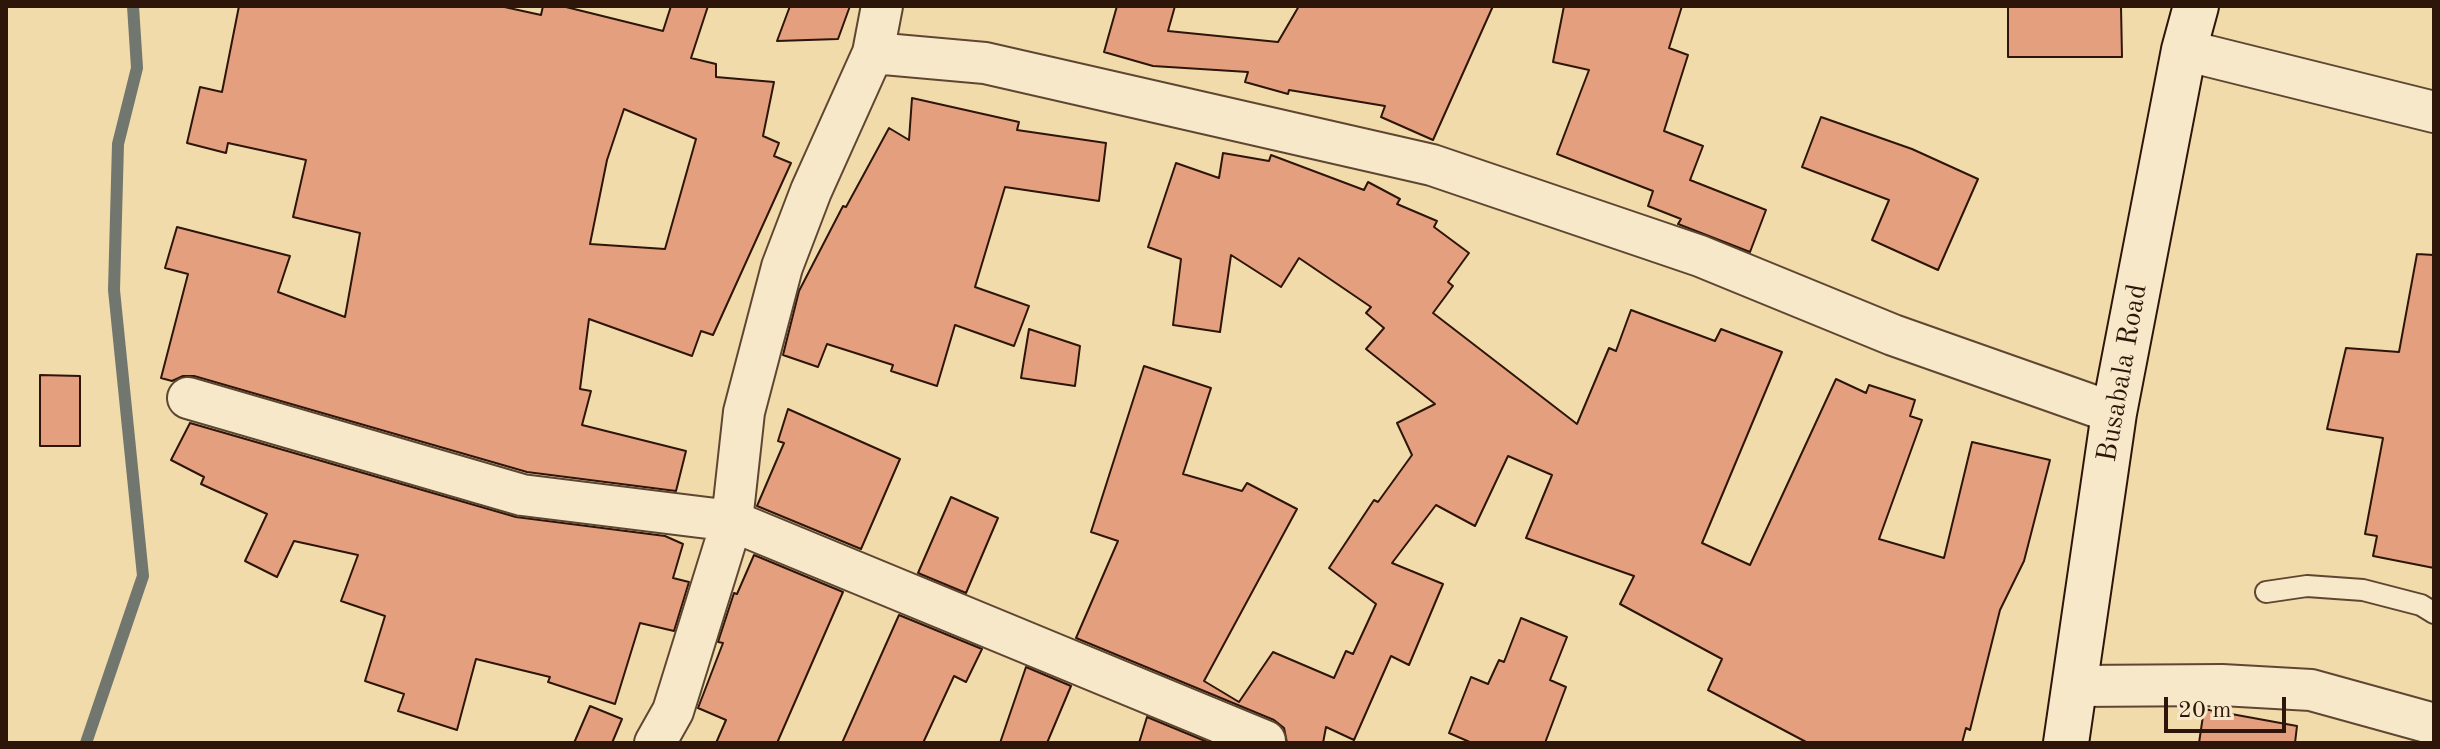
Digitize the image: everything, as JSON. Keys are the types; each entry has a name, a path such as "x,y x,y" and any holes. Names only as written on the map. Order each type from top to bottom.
{"street":[{"path":"655,743 673,711 732,521 744,412 782,267 811,191 873,53 882,6"},
{"name":"Busabala Road","path":"2066,743 2114,413 2184,50 2196,6"},
{"path":"2184,50 2434,112"},
{"path":"873,53 985,63 1432,165 1700,256 1893,335 2114,413"},
{"path":"188,398 522,495 732,521 1265,741"},
{"path":"2076,686 2222,685 2311,690 2434,724"}],"lane":[{"path":"2266,592 2307,586 2363,590 2421,605 2434,613"}],"building":[{"path":"239,6 500,6 541,15 543,6 562,6 663,31 671,6 708,6 691,58 716,64 716,77 774,82 763,136 779,143 774,156 791,163 713,335 701,331 692,356 589,319 580,389 591,391 582,425 686,451 676,491 527,472 194,376 183,376 172,381 161,378 188,274 165,268 177,227 290,256 278,292 345,317 360,233 293,217 306,160 228,143 226,153 187,143 200,87 222,92","holes":["624,109 696,139 665,249 590,244 607,160"]},
{"path":"790,6 850,6 838,39 777,41"},
{"path":"1117,6 1175,6 1168,31 1278,42 1299,6 1493,6 1433,140 1381,117 1385,106 1289,90 1288,94 1245,82 1248,72 1153,66 1104,52"},
{"path":"1564,6 1682,6 1669,48 1688,55 1664,131 1703,146 1690,180 1766,210 1750,252 1678,224 1681,219 1648,206 1653,191 1557,154 1589,70 1553,62"},
{"path":"2008,6 2121,6 2122,57 2008,57"},
{"path":"912,98 1019,122 1017,130 1106,143 1099,201 1005,187 975,287 1029,306 1014,346 955,325 937,386 891,371 893,365 827,344 818,367 783,355 799,291 843,206 846,207 889,128 909,140"},
{"path":"1821,117 1912,149 1978,179 1938,270 1872,240 1889,200 1802,167"},
{"path":"1223,153 1269,161 1271,155 1364,190 1368,182 1400,199 1397,204 1437,221 1434,227 1469,253 1448,282 1453,286 1433,313 1577,424 1609,348 1616,351 1631,310 1715,341 1721,329 1782,352 1702,543 1750,565 1836,379 1866,393 1869,385 1915,400 1910,416 1922,420 1879,539 1944,558 1972,442 2050,460 2024,561 2000,610 1970,730 1966,728 1962,743 1808,743 1708,690 1722,659 1620,604 1634,576 1526,538 1552,475 1508,456 1475,526 1436,505 1392,563 1443,584 1409,665 1391,656 1354,740 1326,727 1323,743 1287,743 1284,728 1274,720 1076,638 1118,541 1091,532 1144,366 1211,388 1183,474 1242,491 1247,483 1297,509 1204,681 1239,702 1273,652 1334,678 1346,651 1353,654 1376,604 1329,568 1374,500 1378,502 1412,455 1397,423 1435,404 1366,349 1384,328 1366,313 1371,307 1299,258 1281,287 1231,255 1220,332 1173,325 1181,259 1148,247 1176,163 1219,178"},
{"path":"2417,254 2434,255 2434,568 2373,556 2377,536 2365,534 2383,438 2327,429 2346,348 2399,352"},
{"path":"1029,329 1080,346 1075,386 1021,378"},
{"path":"40,375 80,376 80,446 40,446"},
{"path":"788,409 900,459 861,549 757,506 784,443 778,441"},
{"path":"190,423 516,517 665,536 683,544 673,578 689,582 674,631 640,623 615,704 548,682 550,677 476,659 457,730 398,711 404,694 365,681 385,616 341,601 358,555 294,541 277,577 245,561 267,514 201,484 204,477 171,460"},
{"path":"951,497 998,518 966,593 918,573"},
{"path":"754,555 843,592 777,743 716,743 726,720 698,708 723,643 718,642 734,593 737,594"},
{"path":"899,615 982,649 966,682 954,676 923,743 842,743"},
{"path":"1521,618 1567,637 1550,680 1566,687 1545,743 1472,743 1449,733 1471,677 1488,684 1499,660 1504,662"},
{"path":"1026,667 1071,686 1047,743 1000,743"},
{"path":"590,706 622,719 612,743 574,743"},
{"path":"2204,709 2297,726 2295,743 2199,743"},
{"path":"1147,717 1210,743 1139,743"}],"waterway":[{"path":"86,743 143,576 114,290 118,144 137,68 133,6"}]}
